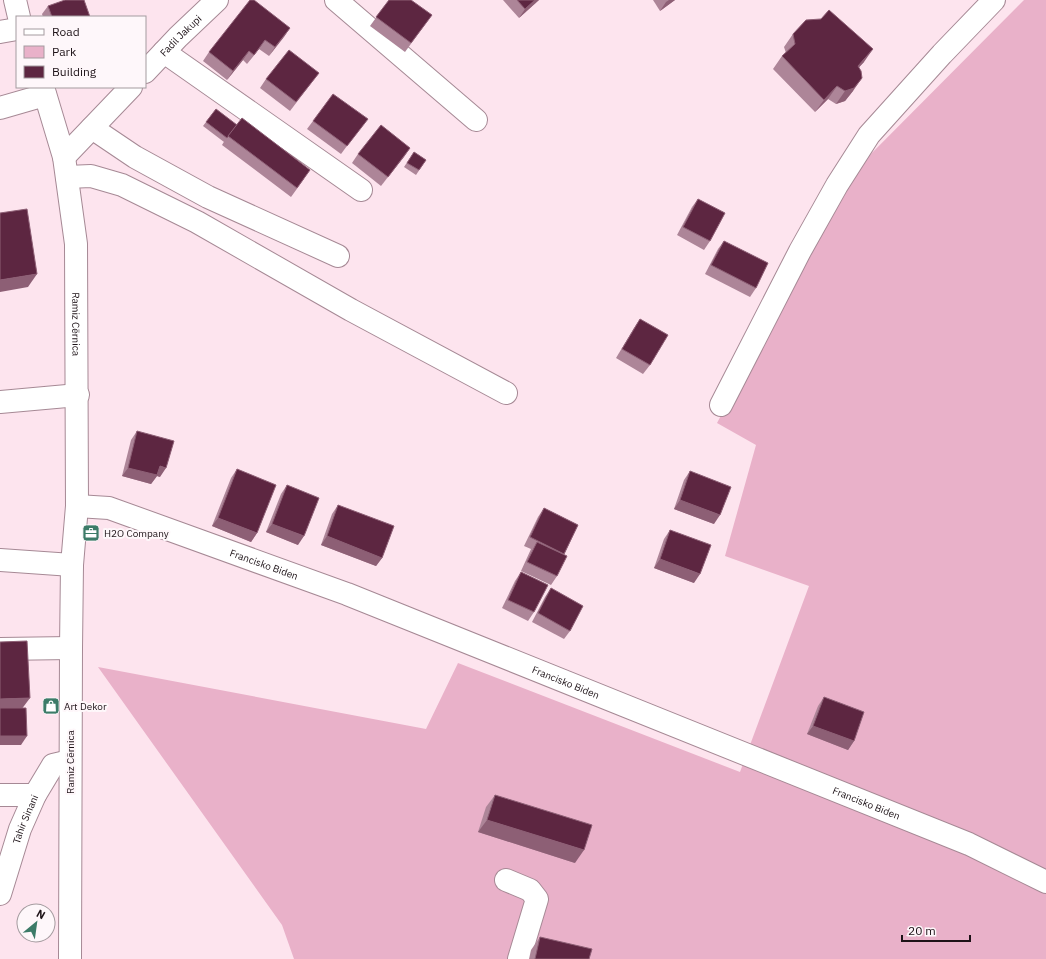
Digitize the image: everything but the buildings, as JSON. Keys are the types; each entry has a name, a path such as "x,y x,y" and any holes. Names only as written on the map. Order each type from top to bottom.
{"street":[{"path":"15,0 19,16"},
{"name":"Fadil Jakupi","path":"146,71 217,0"},
{"path":"336,0 476,120"},
{"path":"721,405 800,251 837,185 869,135 942,54 994,0"},
{"path":"0,32 16,29"},
{"path":"164,52 361,190"},
{"path":"130,88 92,128 66,167 122,185 197,222 351,310 506,393"},
{"path":"0,108 44,91"},
{"name":"Ramiz Cërnica","path":"44,91 66,167 76,244 78,395 77,506 72,565 70,959"},
{"path":"92,128 135,157 208,197 338,256"},
{"path":"0,402 78,395"},
{"name":"Francisko Biden","path":"77,506 109,508 347,594 969,844 1046,882"},
{"path":"0,560 72,565"},
{"path":"0,650 71,648"},
{"name":"Tahir Sinani","path":"0,894 20,829 35,795 53,765 70,761"},
{"path":"0,795 35,795"},
{"path":"506,880 530,890 537,899 519,959"}],"green space":[{"path":"1024,0 1046,0 1046,959 294,959 282,925 98,667 426,729 458,663 740,772 809,586 725,556 756,445 717,423 849,176"}],"place":[{"name":"H2O Company","path":"91,533"},
{"name":"Art Dekor","path":"51,706"}]}
